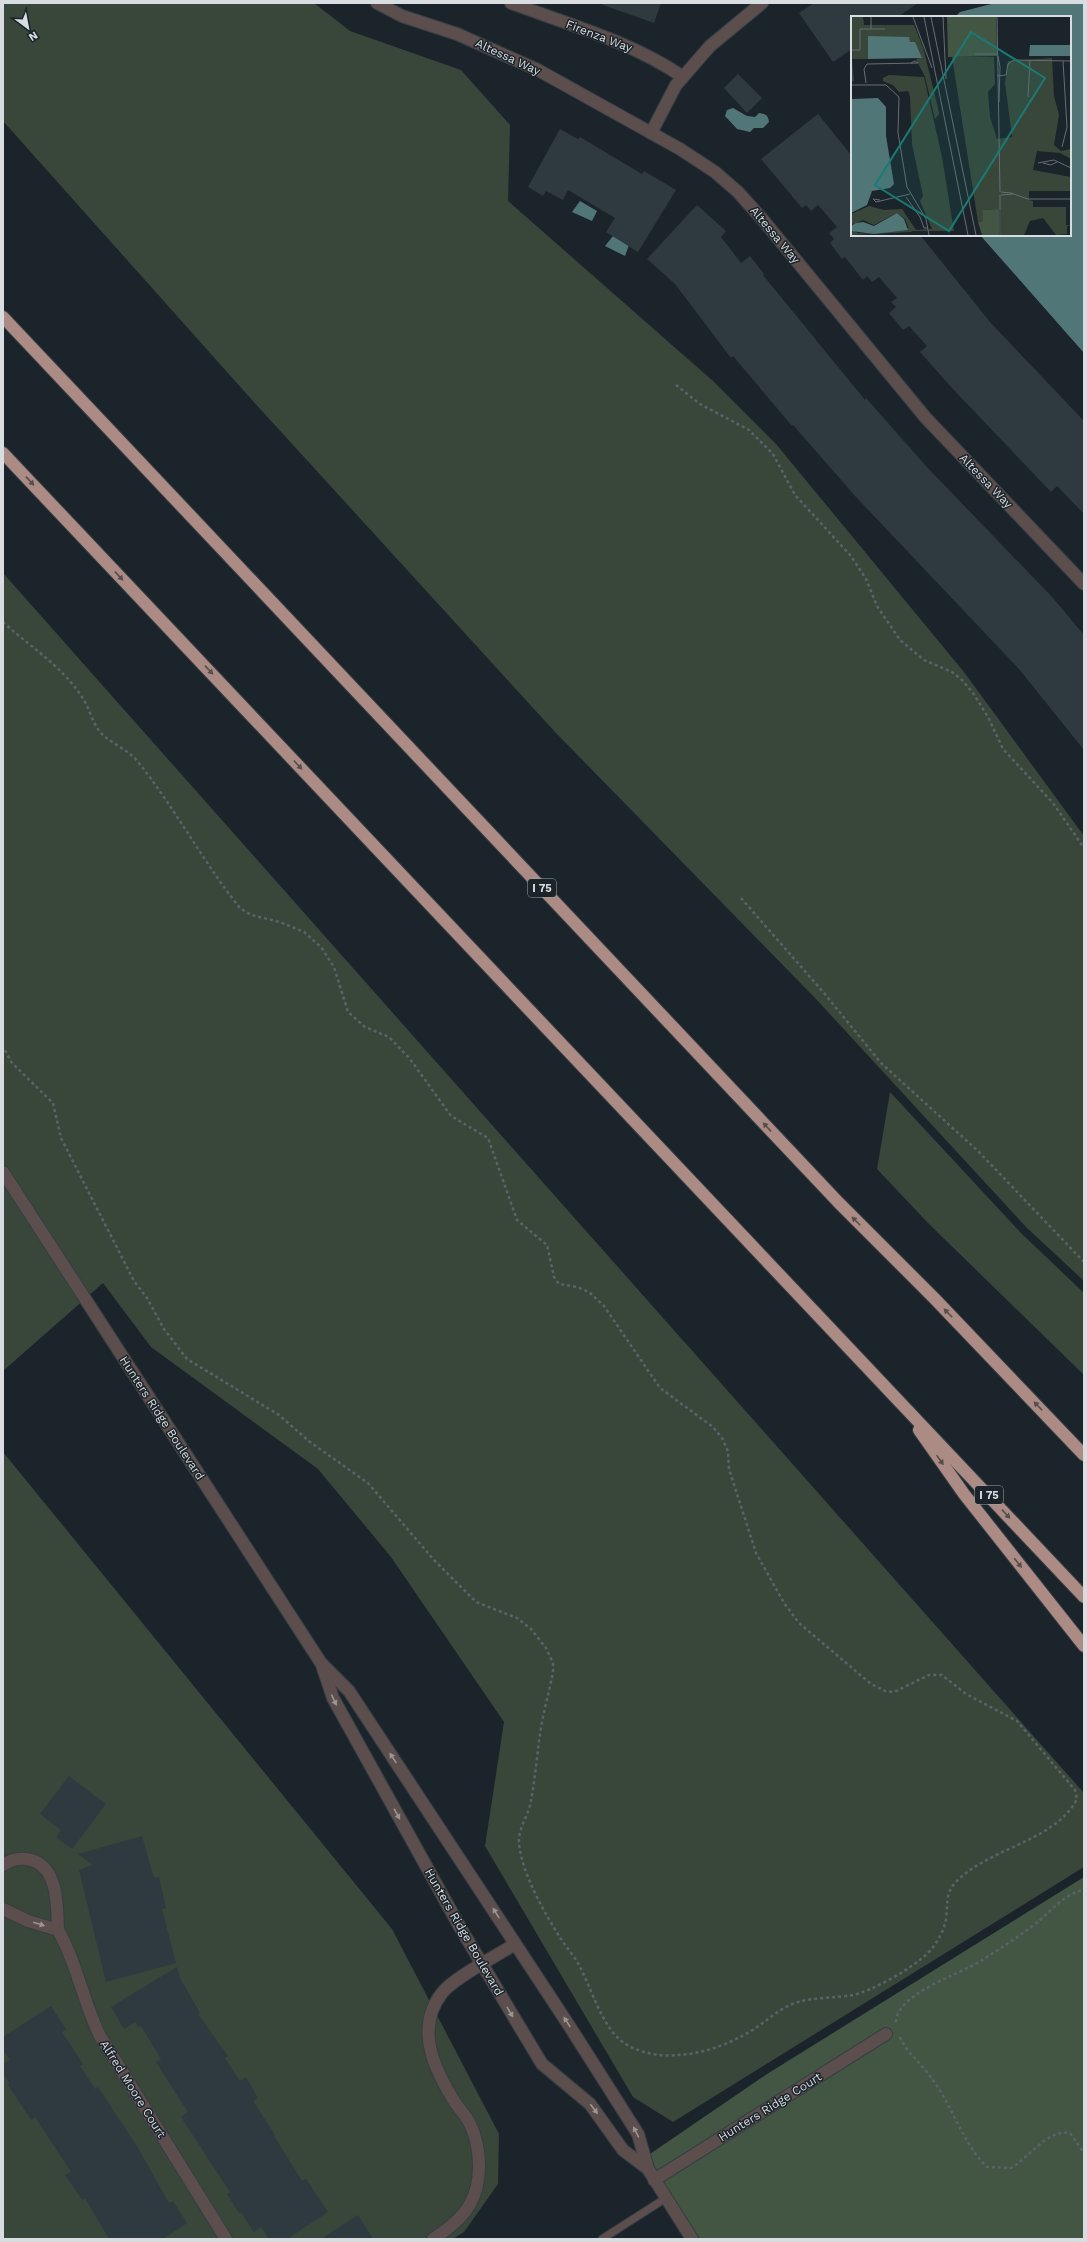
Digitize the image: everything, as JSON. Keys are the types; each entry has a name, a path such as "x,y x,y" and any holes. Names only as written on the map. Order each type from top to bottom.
{"highway":[{"name":"I 75","path":"3,317 828,1192 934,1298 1084,1455"},
{"name":"I 75","path":"3,453 893,1393 1084,1597"},
{"path":"893,1393 964,1494 1084,1646"},
{"path":"1052,1420 1084,1450"}],"street":[{"name":"Altessa Way","path":"377,3 402,16 457,34 538,70 680,149 715,172 738,192 925,417 1084,584"},
{"name":"Firenza Way","path":"511,3 634,48 657,59 683,77"},
{"path":"651,133 676,86 683,77 710,46 762,3"},
{"name":"Hunters Ridge Boulevard","path":"3,1172 321,1663 349,1691 638,2134 648,2169 692,2239"},
{"name":"Hunters Ridge Boulevard","path":"321,1663 333,1698 482,1965 542,2064 590,2104 623,2150 648,2169"},
{"name":"Alfred Moore Court","path":"3,1865 20,1858 33,1860 46,1868 56,1890 58,1930 67,1944 92,2018 100,2036 226,2239"},
{"path":"3,1909 28,1921 58,1930"},
{"path":"433,2239 448,2229 470,2204 479,2176 478,2152 470,2125 439,2077 431,2055 428,2032 432,2013 442,1992 457,1980 515,1944"},
{"name":"Hunters Ridge Court","path":"654,2180 886,2034"}],"lane":[{"path":"604,2238 666,2198"}],"path":[{"path":"676,385 700,404 749,430 773,454 795,495 851,556 866,579 877,606 900,640 924,660 952,672 962,680 973,693 988,717 1003,749 1053,803 1084,848"},
{"path":"3,622 37,650 70,682 82,696 98,730 108,740 136,760 166,799 240,908 251,915 280,922 304,932 321,947 334,967 348,1012 365,1027 389,1037 410,1059 451,1116 488,1138 517,1220 547,1245 554,1277 559,1284 578,1287 588,1292 604,1306 660,1388 713,1427 722,1438 728,1451 729,1469 756,1553 784,1603 799,1623 871,1684 885,1691 894,1692 929,1675 942,1675 966,1694 1016,1721 1075,1790 1078,1800 1072,1809 1041,1832 967,1872 954,1884 946,1899 946,1919 942,1935 933,1947 921,1959 881,1984 855,1994 796,2002 779,2010 751,2031 728,2043 704,2050 678,2055 656,2055 632,2049 618,2037 606,2022 579,1964 546,1914 522,1857 518,1840 531,1803 541,1730 553,1672 553,1662 546,1648 530,1629 517,1618 476,1602 434,1560 368,1483 310,1442 279,1415 186,1359 164,1329 147,1298 134,1281 61,1138 53,1103 12,1063 3,1047"},
{"path":"741,898 824,993 881,1063 963,1136 1084,1262"},
{"path":"896,2025 896,2015 909,1999 1006,1945 1076,1891 1084,1890"},
{"path":"899,2032 906,2047 931,2076 946,2100 976,2156 987,2167 1011,2168 1046,2141 1064,2132 1070,2133 1084,2153"}],"shaded area":[{"path":"3,3 314,3 350,31 461,70 510,125 508,201 713,381 776,444 964,672 1084,836 1084,1281 1026,1227 815,998 555,732 252,400 3,121"},
{"path":"995,3 1084,3 1084,353 981,236 1071,236 1071,16 956,16 960,12"},
{"path":"733,108 747,116 755,117 759,113 765,114 769,122 763,128 754,128 750,132 737,129 725,116 727,110"},
{"path":"580,201 597,211 592,221 572,212"},
{"path":"613,236 629,245 625,256 605,246"},
{"path":"3,573 1084,1793 1084,1867 673,2122 633,2097 485,1846 504,1722 391,1557 318,1469 151,1347 103,1283 3,1371"},
{"path":"890,1092 1021,1233 1084,1293 1084,1375 929,1224 877,1169"},
{"path":"3,1452 392,1929 499,2134 498,2184 464,2232 453,2239 3,2239"},
{"path":"1084,1877 1084,2239 700,2239 678,2208 647,2156 767,2074"}],"building":[{"path":"603,3 661,3 654,23 603,5"},
{"path":"814,3 918,3 899,16 851,16 851,50 833,62 799,13"},
{"path":"738,74 762,98 747,113 724,88"},
{"path":"818,114 851,155 851,236 921,236 990,322 1084,421 1084,514 1057,486 1051,492 952,388 920,352 927,346 909,326 903,330 889,313 896,307 891,302 897,298 879,277 872,282 867,276 863,280 845,257 842,259 830,243 834,239 829,233 837,227 818,205 811,211 806,205 802,208 761,159"},
{"path":"560,129 578,139 580,137 642,174 644,171 676,190 638,252 606,232 615,218 568,190 563,200 546,191 543,196 528,187"},
{"path":"697,205 726,231 721,237 741,263 750,256 764,274 763,275 865,400 866,398 925,465 1053,598 1084,635 1084,750 1019,669 856,497 793,425 792,426 733,356 731,358 675,284 647,259"},
{"path":"69,1776 106,1804 72,1849 56,1837 61,1830 40,1814"},
{"path":"142,1836 154,1878 159,1877 166,1908 162,1909 176,1963 106,1982 79,1870 93,1865 78,1854"},
{"path":"177,1967 180,1978 200,2013 198,2014 228,2056 225,2058 240,2081 246,2077 258,2098 253,2101 275,2135 274,2136 302,2181 306,2179 328,2212 287,2239 269,2239 261,2227 254,2232 241,2212 239,2213 227,2194 230,2192 181,2117 188,2112 156,2062 161,2059 141,2026 138,2027 135,2022 124,2029 111,2007"},
{"path":"51,2006 66,2029 62,2032 83,2064 80,2066 95,2089 98,2087 137,2146 169,2203 173,2201 187,2223 163,2239 109,2239 85,2198 82,2200 65,2175 71,2172 35,2117 31,2120 8,2085 9,2083 3,2073 3,2064 10,2060 3,2050 3,2037"},
{"path":"358,2215 373,2239 321,2239"}]}
